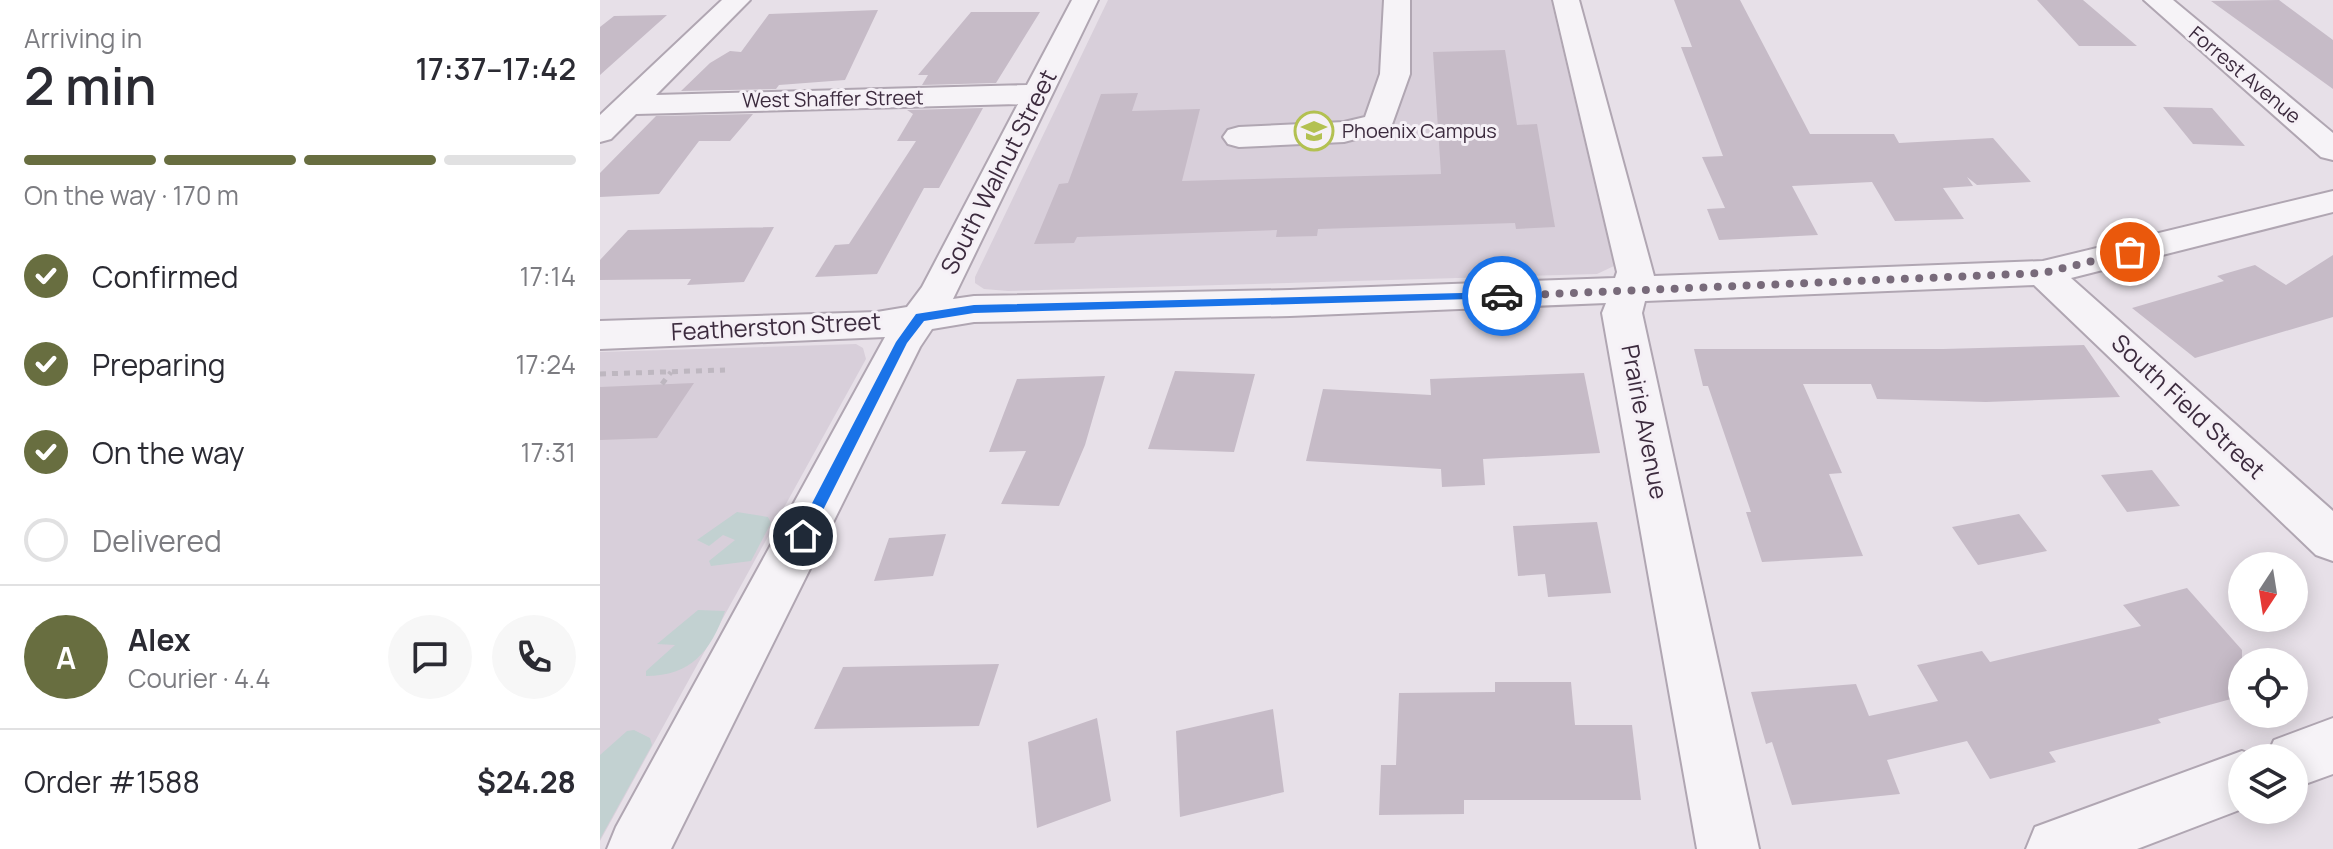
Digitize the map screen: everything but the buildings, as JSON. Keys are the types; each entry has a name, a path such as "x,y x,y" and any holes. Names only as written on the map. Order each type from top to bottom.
{"street":[{"path":"600,132 737,0"},
{"name":"South Walnut Street","path":"638,849 902,342 939,291 1085,0"},
{"path":"1239,137 1344,132 1379,123 1395,74 1397,0"},
{"name":"Prairie Avenue","path":"1566,0 1636,272 1622,313 1728,849"},
{"name":"Forrest Avenue","path":"2157,0 2333,150"},
{"name":"West Shaffer Street","path":"628,105 1039,94"},
{"name":"Featherston Street","path":"600,335 877,325 974,309 1290,303 2043,273 2333,201"},
{"name":"South Field Street","path":"2043,273 2333,541"},
{"path":"2308,755 2333,746"},
{"path":"2057,849 2228,785"}],"path":[{"path":"600,374 725,370"}],"shaded area":[{"name":"Phoenix Campus","path":"1108,0 1551,0 1614,266 1597,274 1008,291 984,289 975,283 975,277"},
{"path":"856,344 863,348 866,359 600,841 600,352"},
{"path":"737,512 768,517 771,523 751,561 711,566 709,561 735,540 723,535 709,546 697,540"},
{"path":"698,610 725,611 706,649 687,666 662,675 646,676 646,671 675,645 657,644"},
{"path":"634,730 650,738 652,745 600,839 600,755 627,731"}],"way so far":[{"path":"1502,296 2043,273 2130,252"}],"place":[{"name":"Phoenix Campus","path":"1314,131"}],"route":[{"path":"803,536 902,342 920,317 974,309 1502,296"}]}
